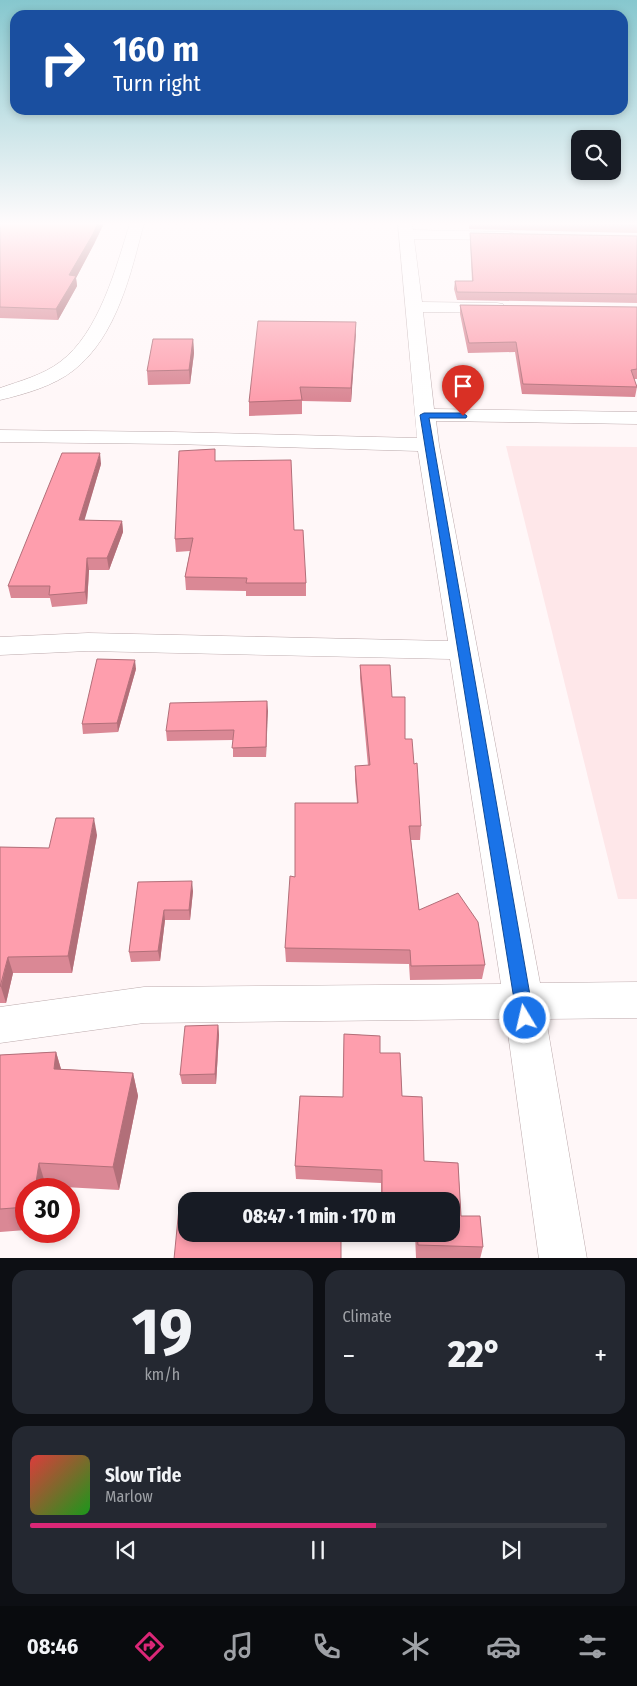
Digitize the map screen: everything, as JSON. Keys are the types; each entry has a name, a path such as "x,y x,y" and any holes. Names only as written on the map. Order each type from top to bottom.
{"street":[{"path":"0,394 50,376 69,365 89,343 103,319 118,282"},
{"path":"411,282 426,430 522,1000 563,1258"},
{"path":"413,307 511,308"},
{"path":"0,436 173,438 426,430 637,418"},
{"path":"0,646 88,642 464,650"},
{"path":"0,1025 144,1005 637,1000"}],"shaded area":[{"path":"506,446 637,447 637,899 618,899"}],"building":[{"path":"0,282 73,282 56,309 0,307"},
{"path":"455,282 637,282 637,294 457,292"},
{"path":"460,305 637,307 637,369 631,370 637,387 523,384 516,342 469,343"},
{"path":"258,321 356,322 351,388 300,387 302,400 249,402"},
{"path":"153,339 193,339 189,370 147,371"},
{"path":"215,449 215,461 291,460 294,530 303,530 306,583 246,583 247,578 185,577 193,538 175,539 179,451"},
{"path":"62,453 100,453 79,520 122,521 107,558 87,558 85,592 49,595 50,586 8,586"},
{"path":"97,659 135,660 117,723 82,724"},
{"path":"360,665 390,665 392,697 405,697 405,739 412,739 414,764 417,763 421,826 409,826 419,910 458,893 478,922 485,965 411,966 410,950 285,948 290,876 295,877 295,803 358,803 355,766 370,765"},
{"path":"267,701 266,747 232,748 234,730 166,731 170,703"},
{"path":"56,818 94,818 68,956 8,957 0,987 0,847 49,848"},
{"path":"192,881 189,910 164,910 158,951 129,952 138,882"},
{"path":"218,1025 215,1074 180,1075 185,1026"},
{"path":"344,1034 380,1036 380,1053 400,1053 402,1096 422,1097 424,1161 458,1163 460,1192 382,1192 382,1170 295,1166 300,1096 343,1097"},
{"path":"56,1052 54,1069 133,1073 113,1167 39,1163 37,1178 15,1178 15,1208 0,1209 0,1055"},
{"path":"460,1198 461,1216 480,1216 483,1247 418,1245 418,1242 460,1242"},
{"path":"178,1218 178,1242 341,1242 341,1258 174,1258"}],"route":[{"path":"463,416 424,415 525,1018"}]}
